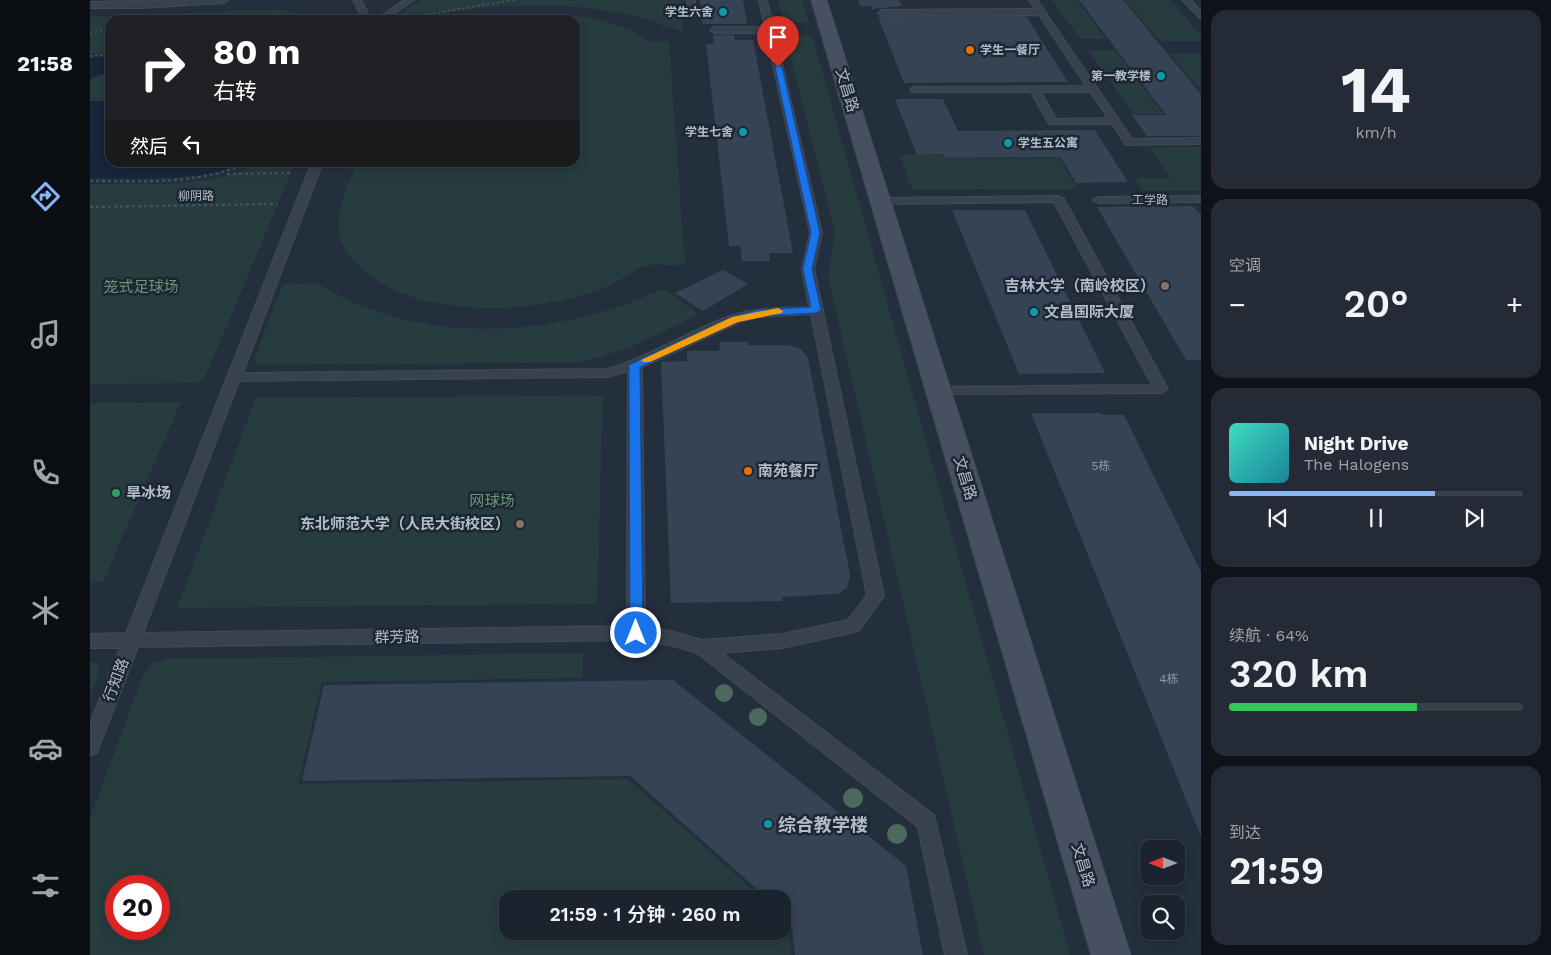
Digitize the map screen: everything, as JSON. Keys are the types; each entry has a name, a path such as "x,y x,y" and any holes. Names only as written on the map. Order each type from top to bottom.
{"street":[{"name":"文昌路","path":"819,0 1111,955"}],"lane":[{"path":"90,5 126,7 166,2 224,0"},
{"path":"357,0 364,15"},
{"path":"386,15 410,0"},
{"path":"690,0 692,14"},
{"path":"702,648 782,641 853,626 876,596 808,269 816,233 763,0"},
{"path":"985,0 992,12"},
{"path":"1033,0 1129,142 1201,141"},
{"path":"1186,0 1201,16"},
{"path":"882,13 1041,12"},
{"path":"714,30 770,30"},
{"path":"1034,89 1053,122 1115,122"},
{"path":"914,90 1093,89"},
{"name":"行知路","path":"90,747 316,168"},
{"path":"880,201 1058,199 1161,389 938,391"},
{"name":"工学路","path":"1099,200 1201,200"},
{"path":"234,377 608,373 634,365 735,319 758,313 816,310"},
{"path":"634,365 636,633"},
{"name":"群芳路","path":"90,641 636,633 670,638 702,648"},
{"path":"702,648 927,822 956,955"}],"path":[{"path":"424,15 514,0"},
{"path":"90,34 105,29"},
{"path":"90,56 105,54"},
{"path":"219,174 241,167"},
{"path":"90,180 150,180 316,168"},
{"name":"柳阴路","path":"90,207 302,203"}],"green space":[{"path":"422,0 681,0 683,30 673,29 648,19 612,11 547,5 483,8 431,15 397,15"},
{"path":"777,0 802,0 809,23 784,21"},
{"path":"1052,0 1077,0 1106,39 1080,39"},
{"path":"1125,0 1170,0 1201,35 1201,41 1160,41"},
{"path":"282,9 294,12 297,15 138,15"},
{"path":"565,14 571,15 518,15"},
{"path":"105,16 105,52 90,54 90,17"},
{"path":"580,16 601,20 631,30 651,42 669,41 685,265 644,266 599,290 564,300 540,304 486,308 431,302 406,295 382,284 351,258 342,245 338,226 340,208 355,167 580,167"},
{"path":"793,35 812,35 1070,955 984,955 828,276 835,232 786,38"},
{"path":"1088,50 1115,50 1163,114 1133,114"},
{"path":"1170,54 1201,54 1201,91 1173,57"},
{"path":"105,73 105,101 90,101 90,79"},
{"path":"1149,147 1201,147 1201,191 1143,191 1134,178 1171,178"},
{"path":"900,155 942,155 944,159 1060,158 1077,189 912,190"},
{"name":"笼式足球场","path":"248,167 293,167 204,380 197,383 90,384 90,184 176,183 220,178"},
{"path":"317,283 357,304 399,318 443,326 488,329 534,326 579,318 622,305 663,289 699,314 626,348 579,362 265,365 257,363 254,359 283,284"},
{"name":"网球场","path":"603,396 597,604 177,608 256,398"},
{"name":"旱冰场","path":"181,402 103,582 90,583 90,403"},
{"path":"583,653 582,678 322,682 298,784 628,779 753,890 499,890 499,940 789,940 791,955 90,955 90,818 143,675 153,663 169,659"},
{"path":"90,661 97,663 100,670 90,697"}],"water":[{"path":"105,56 105,73 90,79 90,58"},
{"path":"90,101 105,101 105,167 232,167 208,174 168,178 90,178"}],"building":[{"name":"学生六舍","path":"700,0 743,0 747,24 703,24"},
{"path":"858,0 899,0 902,6 872,9 871,6 860,6"},
{"name":"第一教学楼","path":"1079,0 1123,0 1201,94 1201,136 1147,136 1132,115 1166,115"},
{"name":"学生一餐厅","path":"1026,16 1068,82 904,83 878,17"},
{"name":"学生七舍","path":"713,35 734,35 735,40 753,40 793,253 769,253 770,261 742,261 740,246 729,246 706,44 714,44"},
{"name":"学生五公寓","path":"895,99 943,99 958,131 1095,130 1128,182 1076,183 1061,157 945,158 943,154 917,155"},
{"path":"1192,206 1201,214 1201,360 1186,360 1097,207"},
{"name":"文昌国际大厦","path":"952,210 1025,210 1105,373 1019,374"},
{"path":"723,270 748,284 703,311 675,293"},
{"name":"南苑餐厅","path":"719,342 748,342 748,345 788,345 801,349 808,358 850,575 847,588 838,594 782,597 782,601 671,603 661,362 687,361 687,351 720,351"},
{"path":"1031,413 1124,415 1201,572 1201,837"},
{"name":"综合教学楼","path":"673,680 906,866 923,955 795,955 791,918 791,890 758,890 630,776 302,781 324,685"}],"slow traffic":[{"path":"646,360 735,319 758,313 778,311"}],"place":[{"name":"学生六舍","path":"723,12"},
{"name":"学生一餐厅","path":"970,50"},
{"name":"第一教学楼","path":"1161,76"},
{"name":"学生七舍","path":"743,132"},
{"name":"学生五公寓","path":"1008,143"},
{"name":"吉林大学（南岭校区）","path":"1165,286"},
{"name":"文昌国际大厦","path":"1034,312"},
{"name":"南苑餐厅","path":"748,471"},
{"name":"旱冰场","path":"116,493"},
{"name":"东北师范大学（人民大街校区）","path":"520,524"},
{"name":"综合教学楼","path":"768,824"}],"route":[{"path":"636,633 634,365 675,348 735,319 758,313 785,310 816,310 808,269 816,233 778,67"}]}
